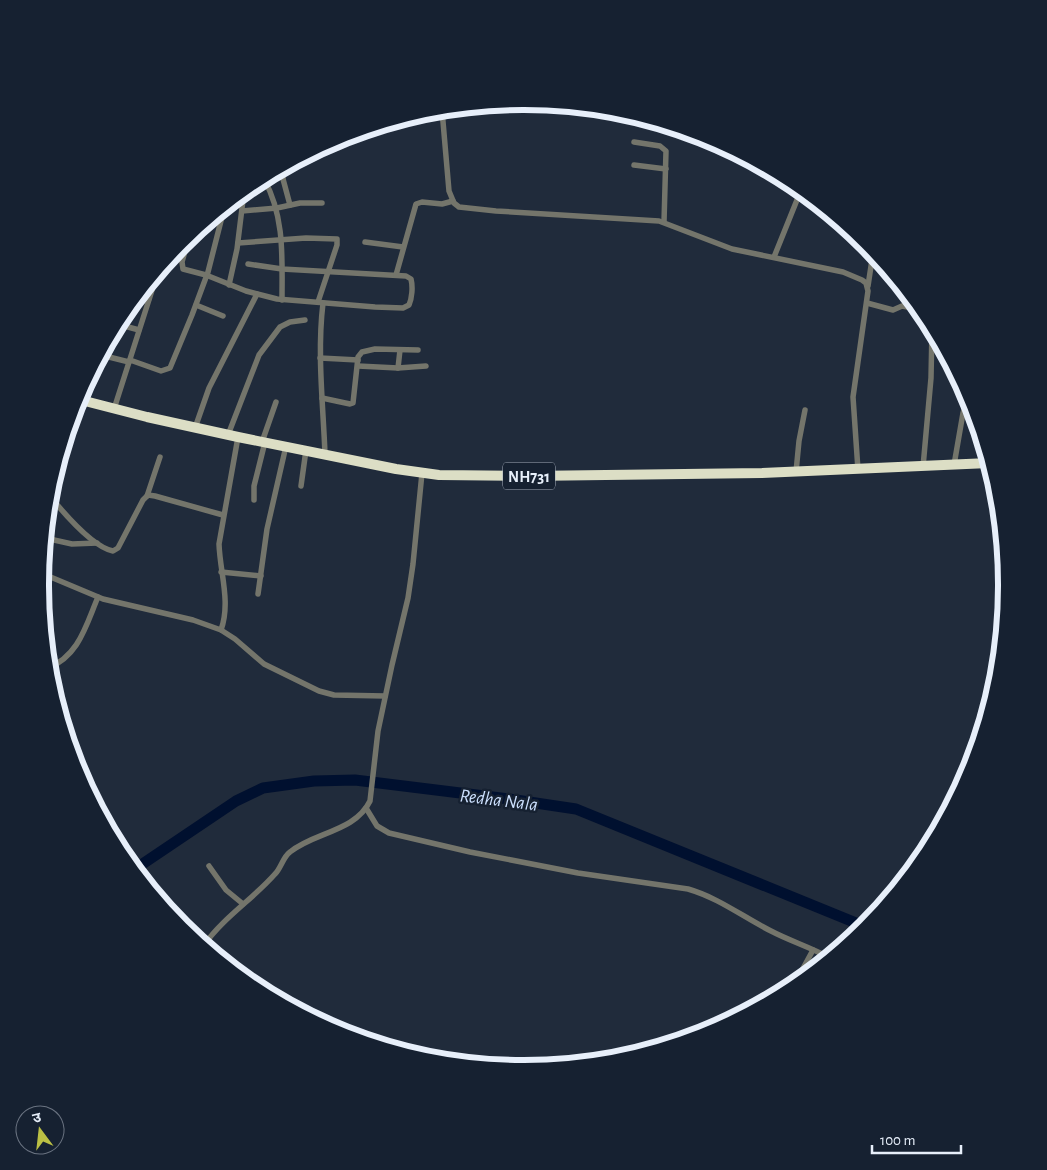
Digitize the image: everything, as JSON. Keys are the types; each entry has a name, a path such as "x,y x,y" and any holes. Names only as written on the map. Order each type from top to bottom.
{"highway":[{"name":"NH731","path":"86,401 233,436 422,473 456,476 796,472 982,463"}],"street":[{"path":"443,117 449,191 453,202 459,207 467,209 637,218 664,222 722,246 843,272 862,280 868,286"},
{"path":"634,142 665,148 667,154 664,222"},
{"path":"634,165 666,169"},
{"path":"283,176 290,205"},
{"path":"268,185 277,208 282,240 282,300"},
{"path":"774,257 798,198"},
{"path":"230,285 243,202"},
{"path":"396,275 416,204 422,202 442,204 453,202"},
{"path":"242,211 277,208 300,203 322,203"},
{"path":"108,356 161,371 170,368 206,276 221,218"},
{"path":"238,243 306,238 337,239 337,245 320,302 320,358 325,454"},
{"path":"365,242 403,247"},
{"path":"185,253 182,267 186,270 257,294 282,300 375,307 407,307 411,301 411,279 406,276 328,270 282,269 248,264"},
{"path":"858,470 853,397 872,263"},
{"path":"114,409 152,290"},
{"path":"195,428 209,388 257,294"},
{"path":"867,303 893,310 902,306 908,307"},
{"path":"196,305 223,316"},
{"path":"221,630 225,621 226,606 219,544 233,436 259,355 280,327 290,322 305,320"},
{"path":"126,326 139,330"},
{"path":"923,467 931,378 932,343"},
{"path":"322,398 353,403 360,354 367,350 418,350"},
{"path":"398,368 400,350"},
{"path":"320,358 398,368 426,366"},
{"path":"254,500 254,486 263,442 276,402"},
{"path":"954,465 964,409"},
{"path":"796,472 805,410"},
{"path":"258,594 267,528 286,446"},
{"path":"301,486 306,450"},
{"path":"56,504 67,517 97,543 110,551 116,550 147,496 160,457"},
{"path":"208,940 242,904 276,874 290,851 345,825 357,817 370,801 378,730 412,572 422,473"},
{"path":"147,496 156,496 223,515"},
{"path":"51,539 72,544 97,543"},
{"path":"221,572 261,576"},
{"path":"49,576 98,597 193,620 221,630 235,639 264,664 319,691 334,695 385,696"},
{"path":"56,664 72,652 98,597"},
{"path":"366,808 377,826 389,833 470,852 548,867 679,887 706,894 773,932 822,954"},
{"path":"209,866 226,890 242,904"},
{"path":"803,969 813,950"}],"waterway":[{"name":"Redha Nala","path":"141,865 236,801 263,788 314,781 355,780 576,809 857,923"}]}
